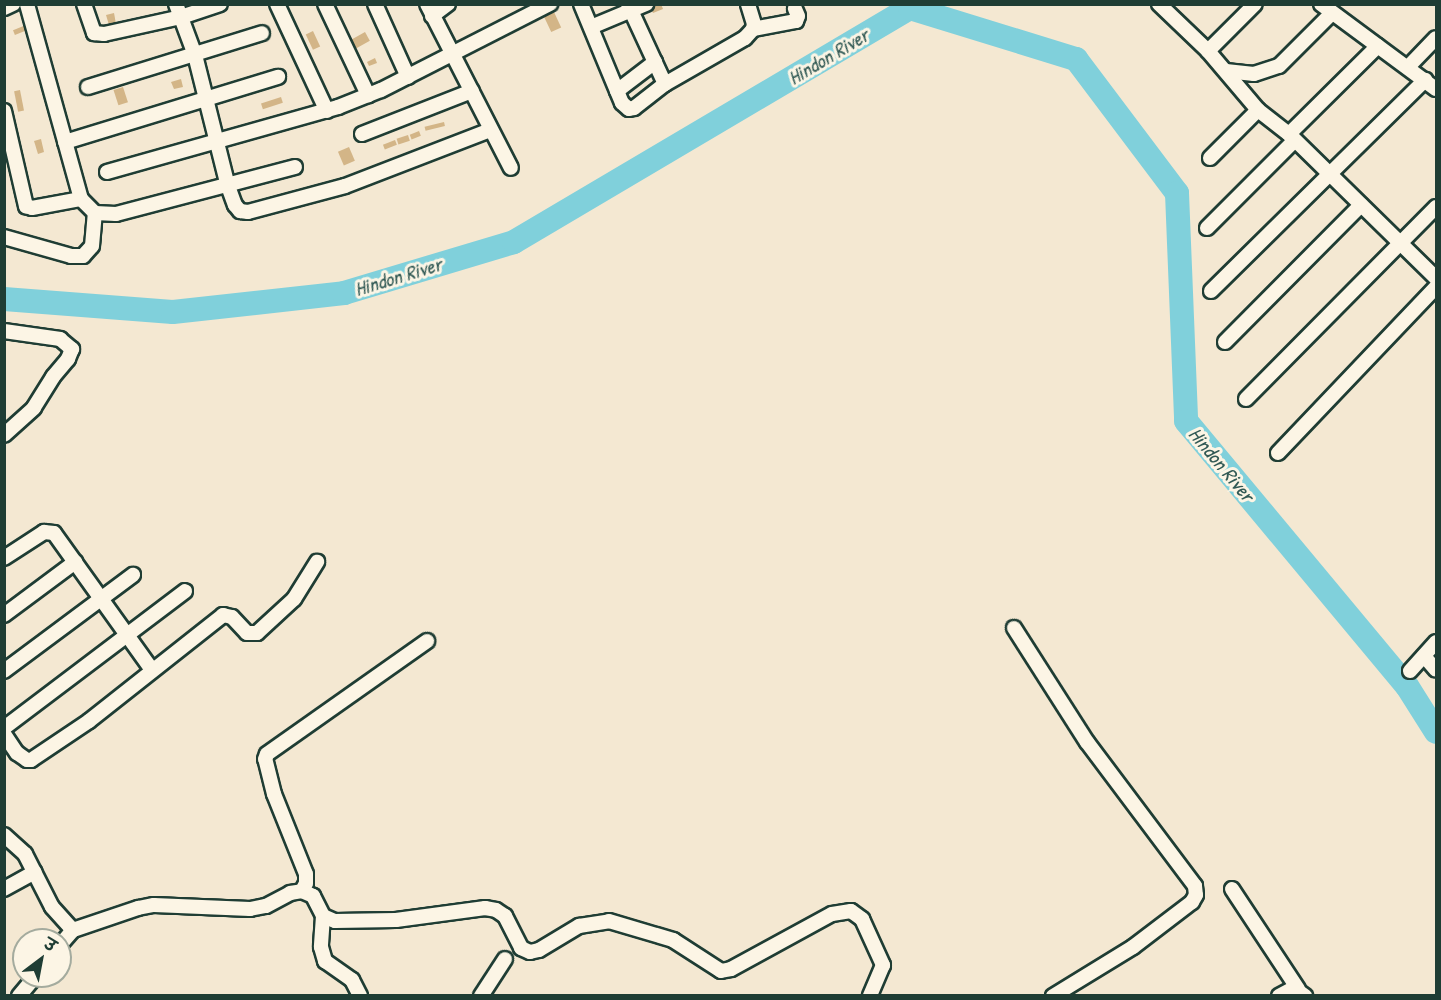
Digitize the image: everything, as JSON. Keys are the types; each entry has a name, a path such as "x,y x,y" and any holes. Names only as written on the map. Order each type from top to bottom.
{"street":[{"path":"4,8 13,4"},
{"path":"27,4 81,199 95,213 116,214 228,186 295,166"},
{"path":"84,4 94,33 104,34 178,11 220,4"},
{"path":"277,4 327,111"},
{"path":"325,4 368,95"},
{"path":"375,4 408,77"},
{"path":"448,4 430,10 511,168"},
{"path":"107,172 327,111 408,77 550,4"},
{"path":"581,4 622,103 629,109 634,108 665,84 745,38 753,29 796,21 798,16 795,9"},
{"path":"591,27 630,8 646,4"},
{"path":"748,4 752,14 753,29"},
{"path":"1159,4 1208,51 1258,110 1330,172 1437,278"},
{"path":"1208,51 1255,4"},
{"path":"1321,4 1437,89"},
{"path":"630,8 665,84"},
{"path":"178,11 195,55 228,186 235,205 240,211 248,212 345,186 490,130"},
{"path":"1226,71 1254,74 1279,66 1332,13"},
{"path":"88,87 262,33"},
{"path":"1408,67 1437,38"},
{"path":"1207,228 1378,46"},
{"path":"617,91 655,62"},
{"path":"65,142 278,77"},
{"path":"1211,291 1425,80"},
{"path":"362,134 472,91"},
{"path":"1210,158 1258,110"},
{"path":"4,111 26,206 32,208 81,199"},
{"path":"1225,342 1361,204"},
{"path":"1246,399 1437,207"},
{"path":"4,237 70,256 84,256 92,246 95,213"},
{"path":"1278,453 1437,287"},
{"path":"4,331 60,339 70,345 72,353 53,377 34,408 4,435"},
{"path":"4,558 50,530 102,598 152,670"},
{"path":"4,615 75,562"},
{"path":"4,734 17,753 31,760 89,720 223,615 232,617 248,633 257,633 294,599 317,562"},
{"path":"4,670 133,575"},
{"path":"4,728 185,591"},
{"path":"1014,628 1087,742 1195,886 1196,895 1192,903 1132,947 1053,996"},
{"path":"302,891 306,883 306,874 268,775 265,765 267,754 427,641"},
{"path":"1410,671 1437,642"},
{"path":"1424,656 1437,670"},
{"path":"6,839 25,854 57,914 73,930 154,905 250,909 266,906 290,893 302,891 313,896 323,916 321,947 325,961 352,980 360,996"},
{"path":"4,889 35,872"},
{"path":"1232,889 1301,992 1279,996"},
{"path":"323,916 335,921 396,920 485,908 496,910 505,916 521,948 530,952 539,950 579,926 609,921 673,940 721,971 731,969 832,914 851,911 862,919 884,965 870,996"},
{"path":"481,996 505,959"}],"building":[{"path":"661,4 663,9 653,13 650,6"},
{"path":"554,12 561,27 551,32 544,17"},
{"path":"114,13 116,24 109,25 106,15"},
{"path":"26,25 28,30 15,35 13,30"},
{"path":"313,31 320,46 313,50 306,34"},
{"path":"365,32 370,41 349,52 344,44"},
{"path":"375,58 377,63 369,66 367,62"},
{"path":"181,79 183,87 174,89 171,82"},
{"path":"123,87 128,102 118,105 113,90"},
{"path":"20,90 24,111 18,112 14,91"},
{"path":"281,97 283,103 263,109 261,103"},
{"path":"444,122 445,126 426,131 425,127"},
{"path":"419,131 421,136 412,139 410,135"},
{"path":"408,135 410,141 398,144 397,139"},
{"path":"41,139 44,152 38,154 34,141"},
{"path":"395,140 397,145 385,150 383,145"},
{"path":"349,147 355,161 344,165 338,152"}],"waterway":[{"name":"Hindon River","path":"4,299 173,312 344,293 514,242 910,8 1076,59 1177,193 1186,421 1407,686 1436,732"}]}
